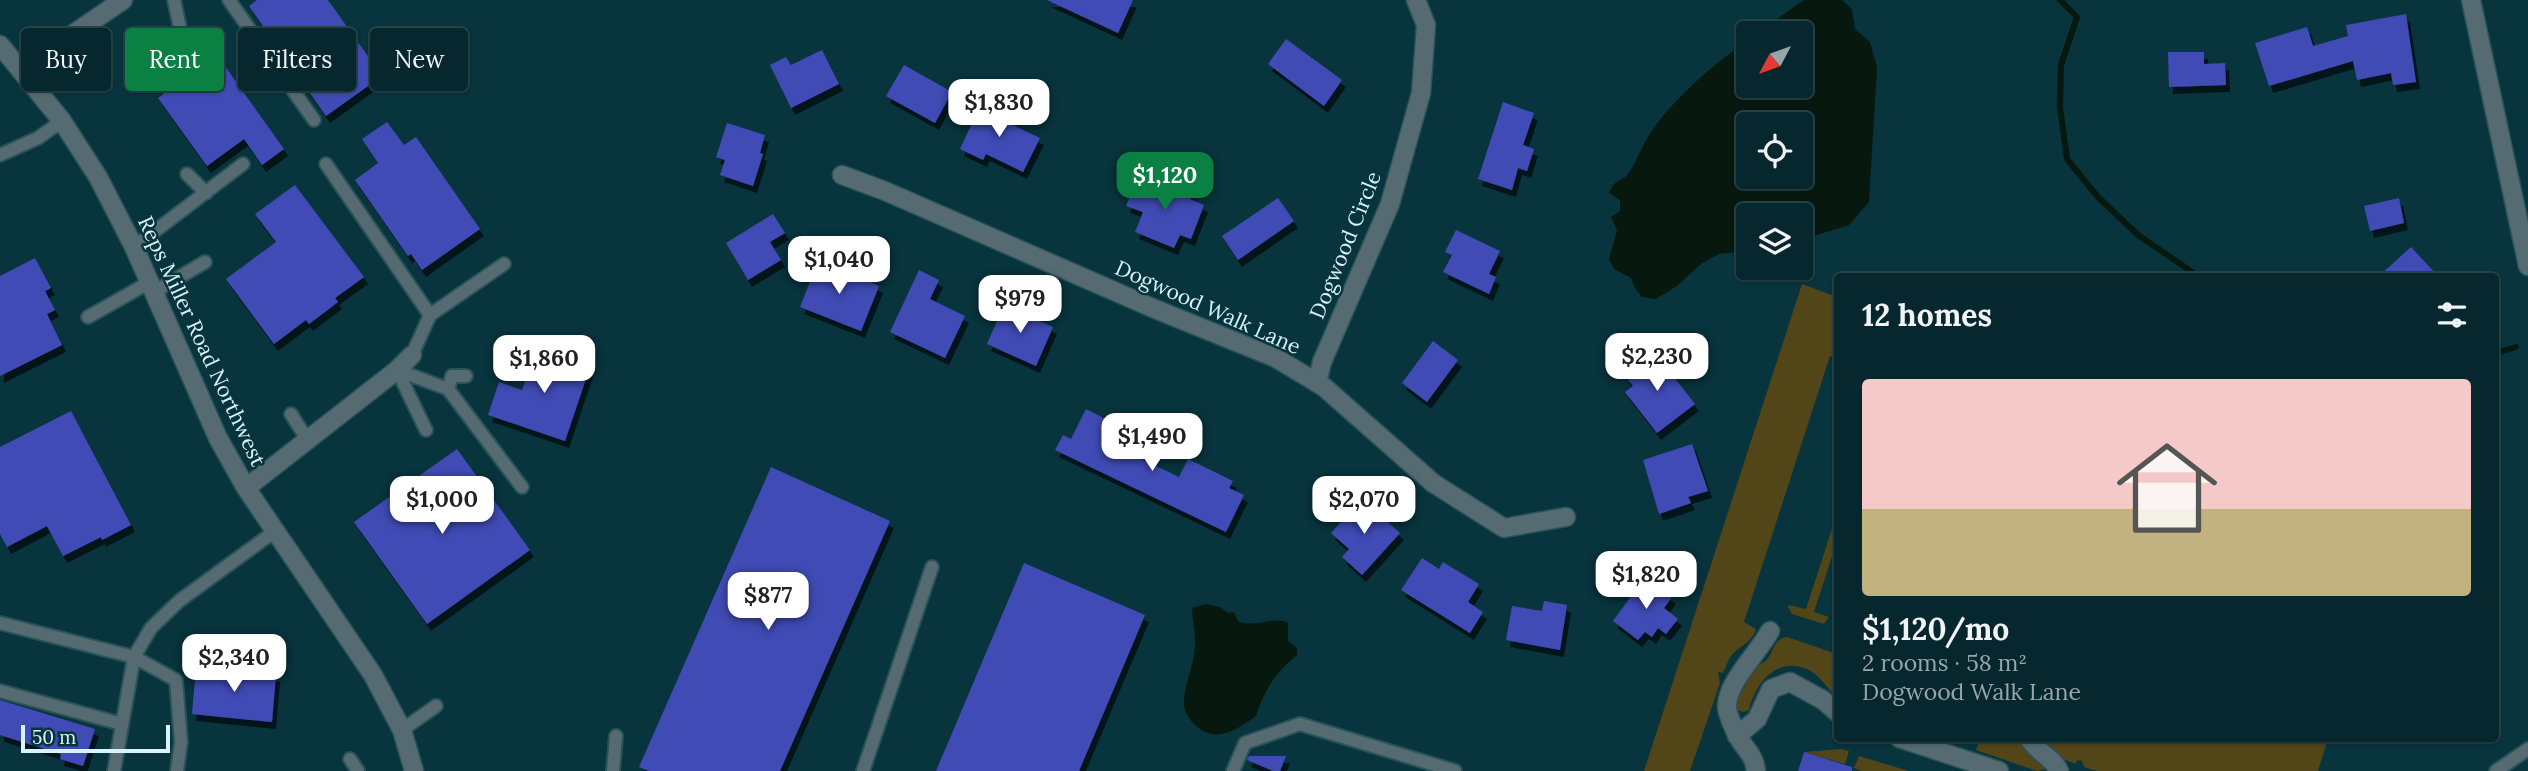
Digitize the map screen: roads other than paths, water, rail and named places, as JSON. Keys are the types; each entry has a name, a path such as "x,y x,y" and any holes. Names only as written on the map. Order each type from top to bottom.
{"street":[{"name":"Dogwood Circle","path":"1317,383 1322,362 1390,204 1420,93 1426,25 1416,0"},
{"path":"2471,0 2528,266"},
{"path":"80,28 119,1"},
{"name":"Reps Miller Road Northwest","path":"0,45 21,68"},
{"name":"Reps Miller Road Northwest","path":"39,91 98,177 134,247 218,438 246,488 373,675 402,730 414,771"},
{"name":"Dogwood Walk Lane","path":"842,174 1155,309 1276,358 1317,383 1433,483 1504,528 1566,517"},
{"path":"246,488 397,370 412,355"},
{"path":"1756,771 1755,760 1737,736 1726,706 1738,673 1760,648 1770,631"},
{"path":"1737,736 1757,719 1771,688 1790,682 1823,700 1834,710"},
{"path":"1911,742 1999,771"},
{"path":"2031,742 2059,771"}],"lane":[{"path":"174,0 180,28"},
{"path":"229,0 314,120"},
{"path":"0,155 38,138 62,121"},
{"path":"134,247 243,164"},
{"path":"326,164 430,315"},
{"path":"187,174 206,193"},
{"path":"88,317 205,262"},
{"path":"412,355 430,315 504,264"},
{"path":"397,370 448,389 522,486"},
{"path":"397,370 426,429"},
{"path":"448,389 452,376 466,376"},
{"path":"292,414 307,439"},
{"path":"114,771 134,657 151,628 179,601 275,531"},
{"path":"863,771 933,567"},
{"path":"0,623 134,657 176,680 181,742 177,771"},
{"path":"0,691 122,724"},
{"path":"402,730 436,706"},
{"path":"1233,771 1245,743 1300,724 1454,771"},
{"path":"614,771 616,736"},
{"path":"2496,771 2528,749"},
{"path":"351,759 358,771"}],"waterway":[{"path":"2060,0 2077,17 2061,65 2060,107 2067,159 2097,196 2138,235 2194,273"},
{"path":"2499,352 2516,347"}]}
